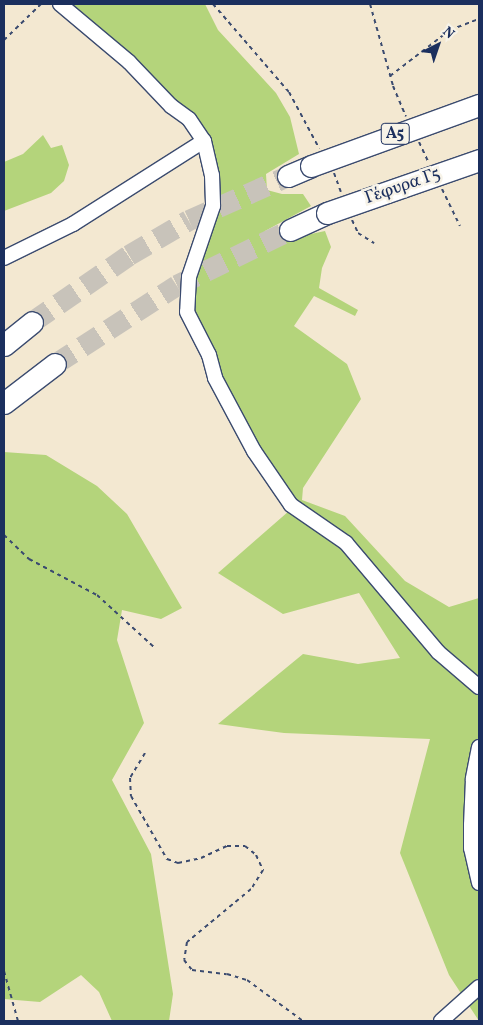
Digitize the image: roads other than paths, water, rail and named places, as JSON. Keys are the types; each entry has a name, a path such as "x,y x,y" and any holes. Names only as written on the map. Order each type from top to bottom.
{"highway":[{"name":"Α5","path":"288,176 321,161 479,105"},
{"name":"Γέφυρα Γ5","path":"290,230 327,213 479,160"},
{"path":"4,345 32,322"},
{"path":"4,403 55,364"}],"street":[{"path":"60,4 129,62 171,106 189,120 204,142 212,175 214,201 208,229 189,277 187,307 227,402 285,499 346,544 438,652 479,687"},
{"path":"4,258 73,224 204,142"},
{"path":"479,747 472,779 471,825 472,848 479,883"},
{"path":"441,1021 479,987"}],"tunnel":[{"path":"32,322 129,255 189,220 288,176"},
{"path":"55,364 177,285 290,230"}]}
